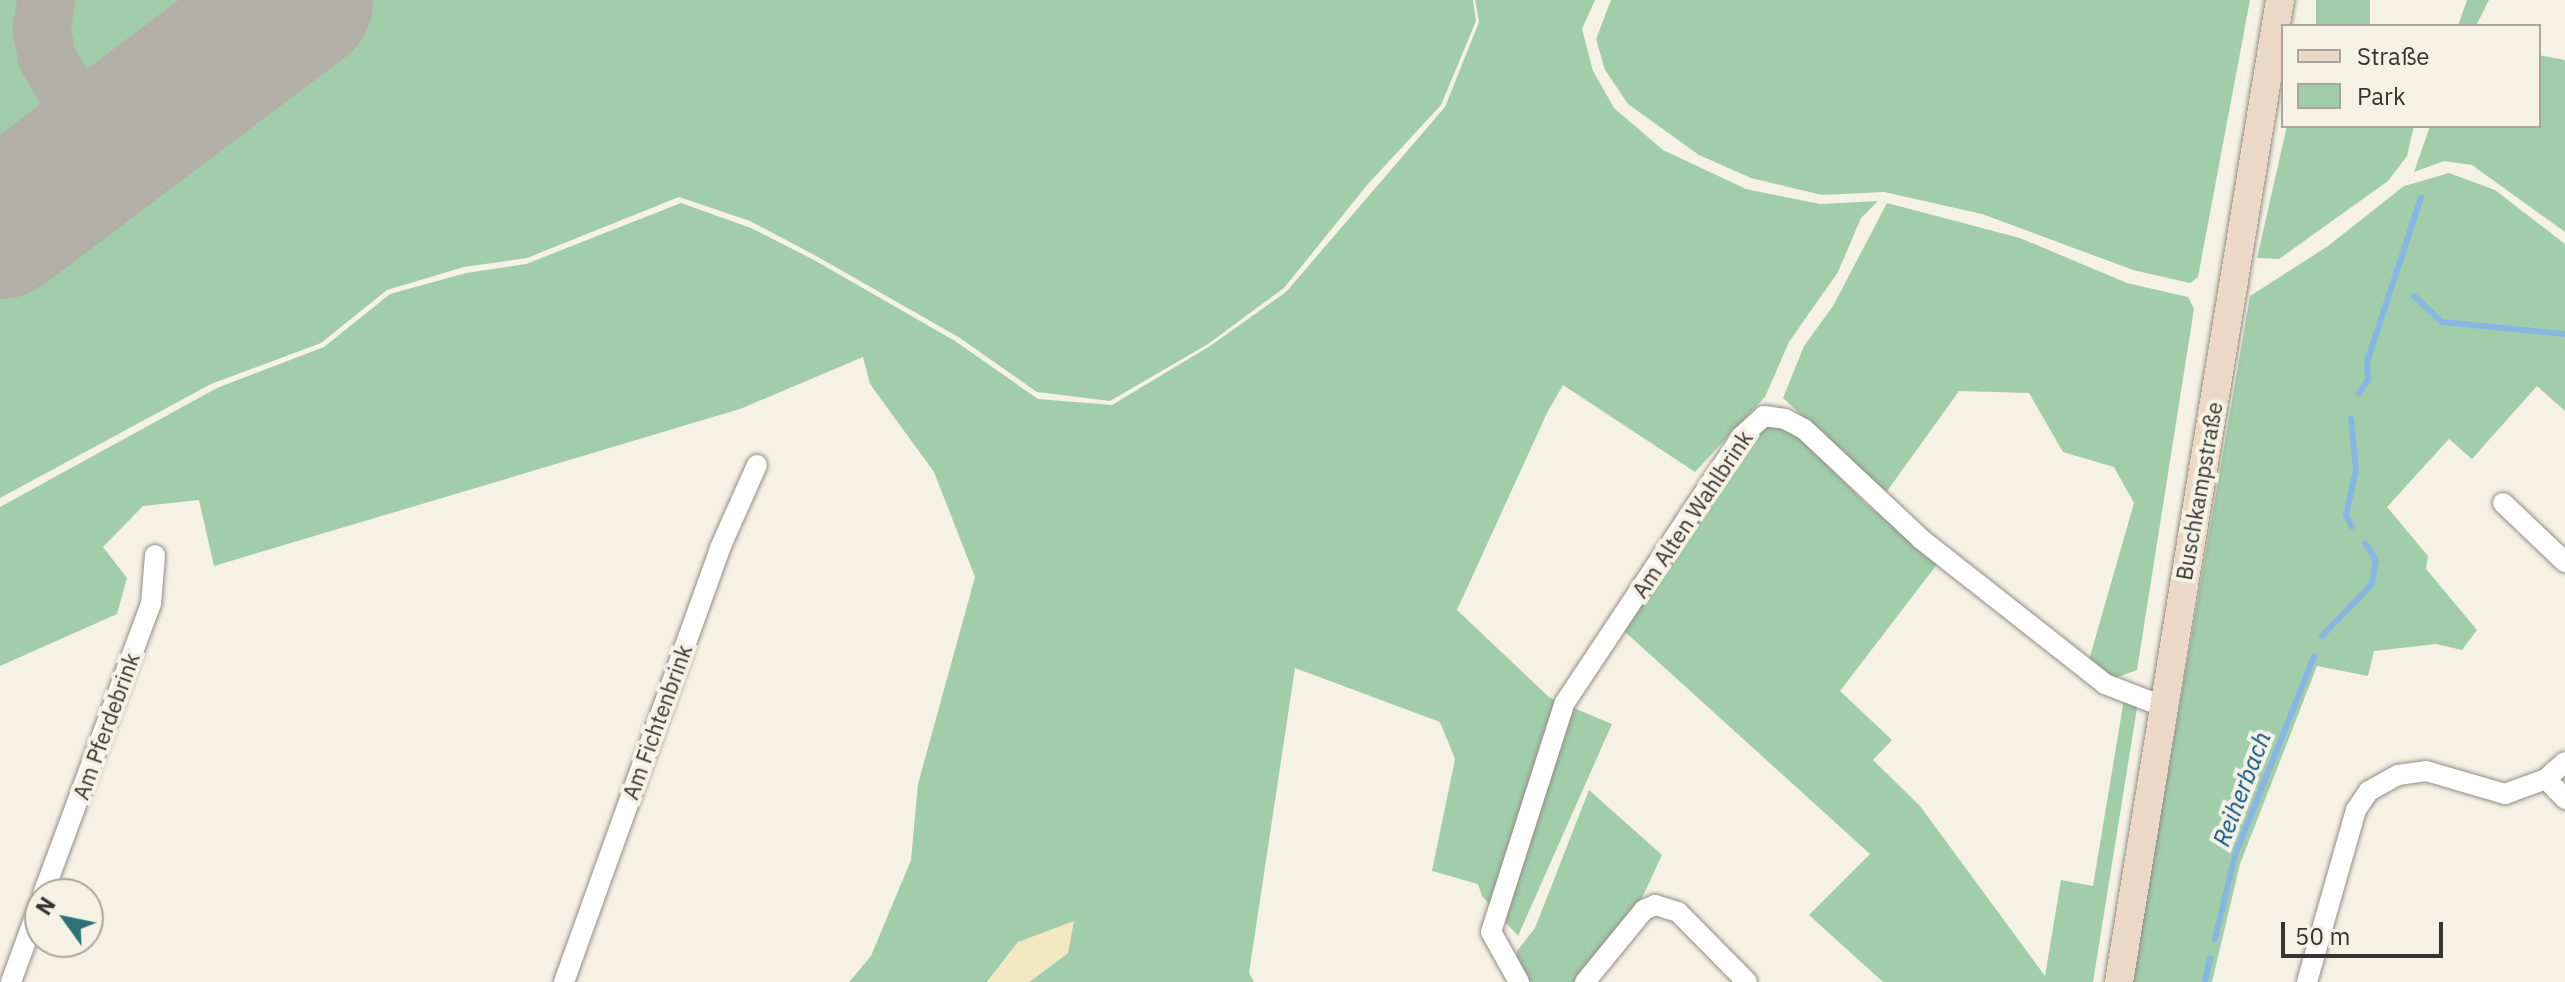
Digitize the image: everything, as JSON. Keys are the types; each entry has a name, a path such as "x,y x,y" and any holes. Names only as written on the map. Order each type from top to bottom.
{"main road":[{"name":"Buschkampstraße","path":"2119,982 2280,0"}],"street":[{"name":"Am Alten Wahlbrink","path":"1519,982 1491,932 1564,704 1742,436 1764,416 1785,419 1804,429 1921,539 2105,684 2162,706"},
{"name":"Am Fichtenbrink","path":"564,982 720,548 757,465"},
{"path":"2503,503 2565,562"},
{"name":"Am Pferdebrink","path":"49,878 151,604 155,555"},
{"path":"2307,982 2356,810 2369,791 2398,775 2426,771 2505,794 2546,779 2565,762"},
{"path":"2546,779 2565,799"},
{"path":"1585,982 1644,910 1655,905 1678,912 1747,982"},
{"path":"11,982 24,947"}],"green space":[{"path":"0,0 1473,0 1476,21 1441,105 1368,184 1284,288 1208,344 1110,401 1037,392 960,338 818,257 750,221 679,197 527,258 464,267 387,290 321,343 211,384 0,498"},
{"path":"1475,0 1595,0 1582,29 1593,71 1614,108 1663,150 1746,189 1820,204 1878,201 1861,218 1838,272 1789,342 1765,397 1695,472 1563,385 1547,413 1457,610 1550,698 1612,724 1518,936 1482,896 1478,884 1432,871 1455,759 1440,722 1295,668 1249,973 1254,982 1029,982 1068,953 1018,942 987,982 849,982 871,956 911,860 918,784 975,577 934,472 870,384 863,357 740,409 214,566 199,500 143,506 103,547 127,578 117,614 0,666 0,507 217,388 324,347 390,294 466,273 526,264 681,203 751,228 814,260 955,341 1038,399 1112,405 1210,346 1286,292 1445,107 1479,22"},
{"path":"1611,0 2250,0 2198,277 2190,283 2133,270 1982,214 1884,192 1822,195 1751,178 1699,155 1628,104 1605,70 1596,39"},
{"path":"2316,0 2370,0 2370,24 2316,24"},
{"path":"2467,0 2489,0 2477,24 2459,24"},
{"path":"2541,55 2565,60 2565,232 2472,165 2444,161 2414,172 2429,128 2541,128"},
{"path":"2287,128 2414,128 2407,156 2388,181 2279,259 2257,258"},
{"path":"2449,173 2495,190 2565,244 2565,411 2537,386 2472,459 2449,439 2387,507 2428,556 2426,569 2477,630 2462,650 2436,644 2374,651 2368,676 2317,666 2240,864 2212,982 2132,982 2250,296 2328,246 2404,186"},
{"path":"1887,203 2020,238 2127,283 2188,297 2194,309 2137,670 2115,678 2089,660 2134,503 2114,467 2063,452 2029,393 1959,391 1885,494 1783,398 1804,346 1833,306"},
{"path":"1770,427 1793,430 1866,504 1938,563 1840,691 1892,740 1873,760 1920,806 2045,976 2061,880 2093,886 2124,699 2137,708 2093,982 1883,982 1809,915 1870,854 1623,630 1751,434"},
{"path":"1589,790 1662,855 1641,900 1574,982 1527,982 1516,965 1517,951 1535,928"}],"sand":[{"path":"1074,921 1068,953 1029,982 987,982 1018,942"}],"waterway":[{"name":"Reiherbach","path":"2359,393 2368,380 2367,362 2421,198"},
{"path":"2414,296 2442,322 2565,334"},
{"name":"Reiherbach","path":"2351,419 2356,470 2346,515 2352,527"},
{"name":"Reiherbach","path":"2322,636 2372,584 2376,560 2365,543"},
{"name":"Reiherbach","path":"2215,939 2235,855 2314,656"},
{"name":"Reiherbach","path":"2205,982 2210,959"}],"taxiway":[{"path":"46,0 42,30 47,58 76,107 111,125 142,119"}],"runway":[{"path":"0,226 300,0"}]}
